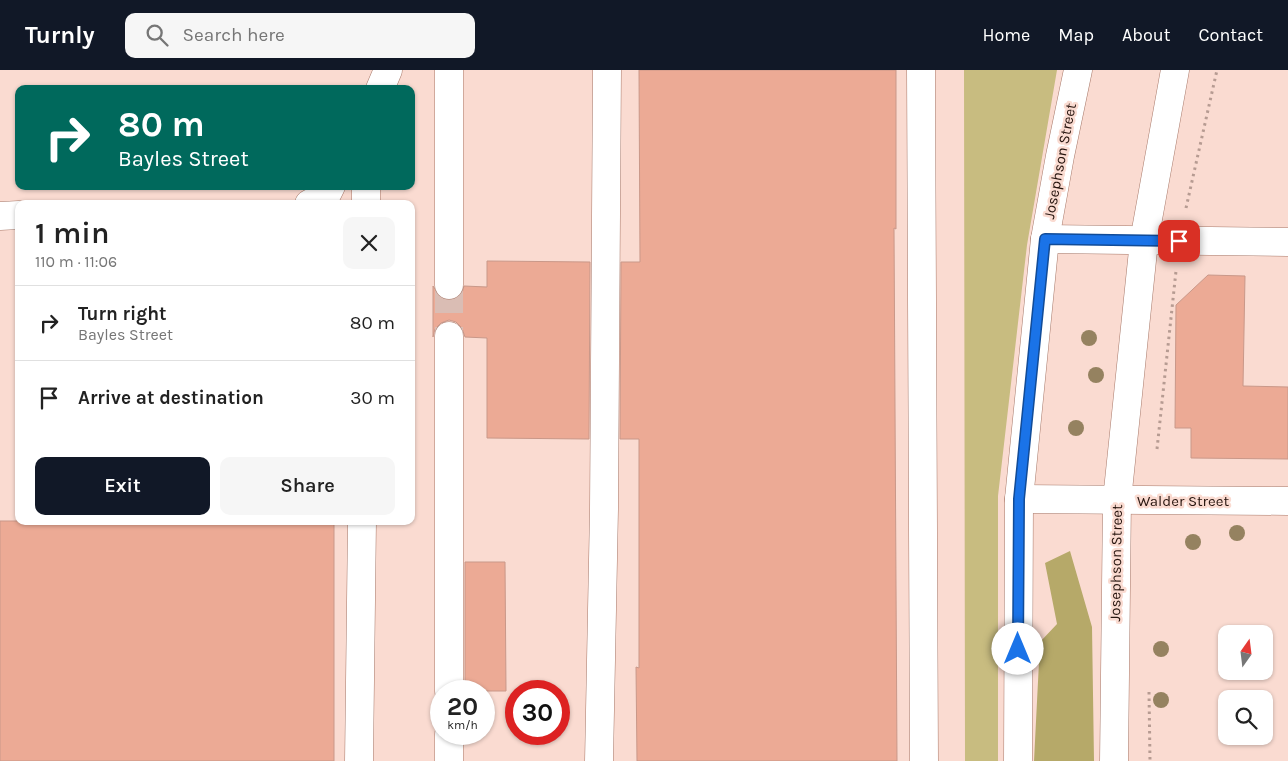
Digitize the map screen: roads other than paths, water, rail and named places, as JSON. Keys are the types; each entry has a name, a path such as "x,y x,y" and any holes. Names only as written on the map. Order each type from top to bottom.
{"street":[{"path":"382,85 388,70"},
{"path":"449,70 449,285"},
{"path":"599,761 604,509 607,70"},
{"path":"921,70 924,761"},
{"name":"Josephson Street","path":"1018,761 1019,499 1045,239 1078,70"},
{"name":"Josephson Street","path":"1114,761 1117,500 1144,241 1175,70"},
{"path":"316,200 327,194 329,190"},
{"path":"0,216 15,215"},
{"path":"1045,239 1288,242"},
{"path":"449,336 449,680"},
{"name":"Walder Street","path":"1019,499 1288,501"},
{"path":"359,761 362,525"},
{"path":"449,745 449,761"}],"tunnel":[{"path":"449,285 449,336"}]}
